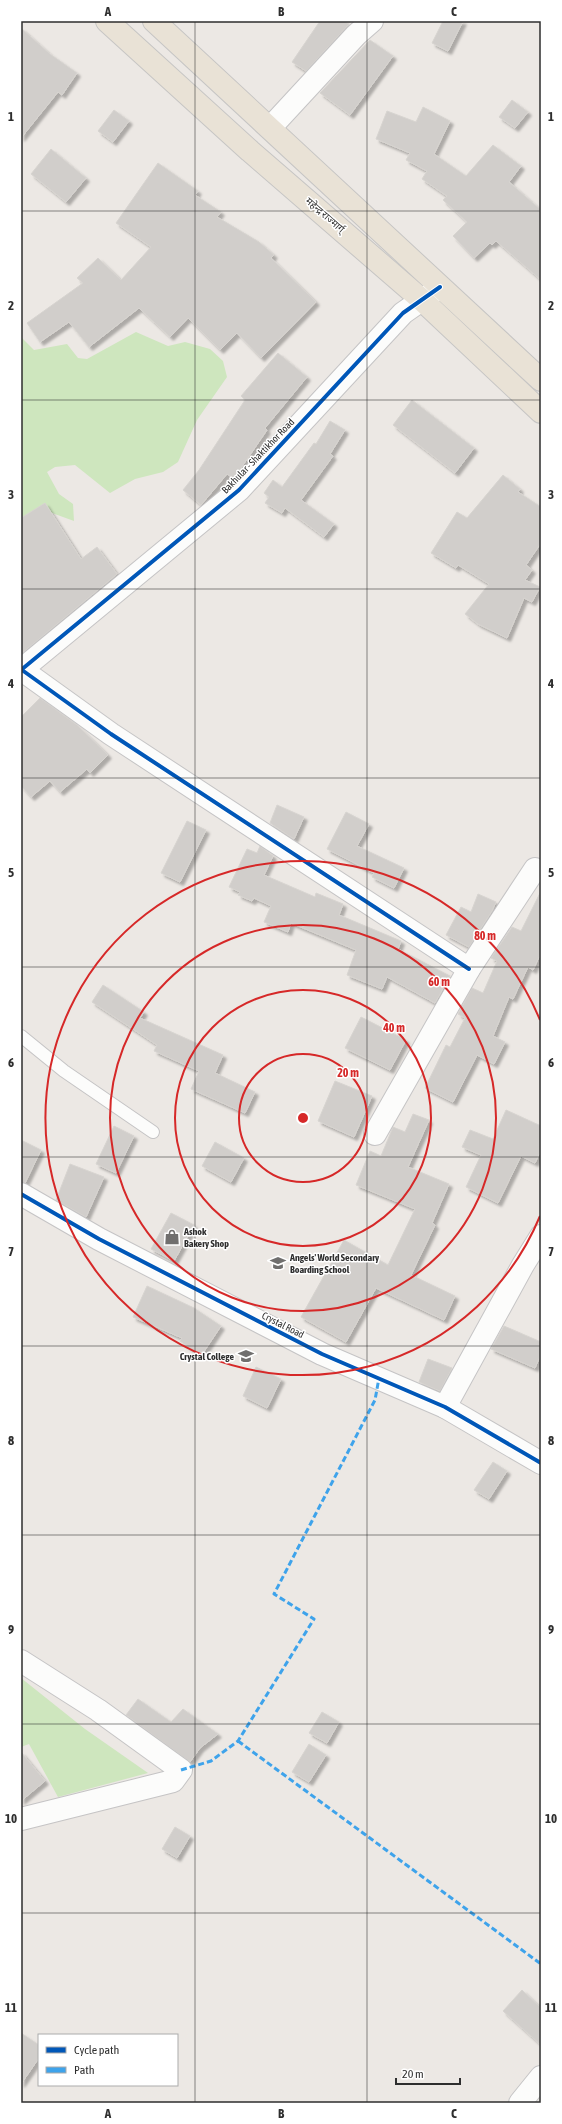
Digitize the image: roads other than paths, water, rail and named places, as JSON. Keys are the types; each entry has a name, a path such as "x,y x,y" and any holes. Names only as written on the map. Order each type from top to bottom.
{"highway":[{"name":"महेन्द्र राज्मार्ग्","path":"106,21 250,151 422,300 541,412"},
{"path":"154,21 541,380"}],"street":[{"path":"270,128 356,35 372,21"},
{"name":"Bakhular - Shaktikhor Road","path":"22,670 240,490 403,314 440,287"},
{"path":"22,670 118,738 468,969"},
{"path":"375,1134 468,969 535,869"},
{"name":"Crystal Road","path":"21,1194 99,1239 322,1354 445,1407 541,1463"},
{"path":"445,1407 523,1265 541,1236"},
{"path":"21,1661 98,1710 181,1770 173,1781 21,1819"},
{"path":"520,2103 540,2079"}],"lane":[{"path":"21,1036 64,1072 153,1132"}],"place":[{"name":"Ashok Bakery Shop","path":"172,1237"},
{"name":"Angels' World Secondary Boarding School","path":"278,1263"},
{"name":"Crystal College","path":"246,1356"}]}
